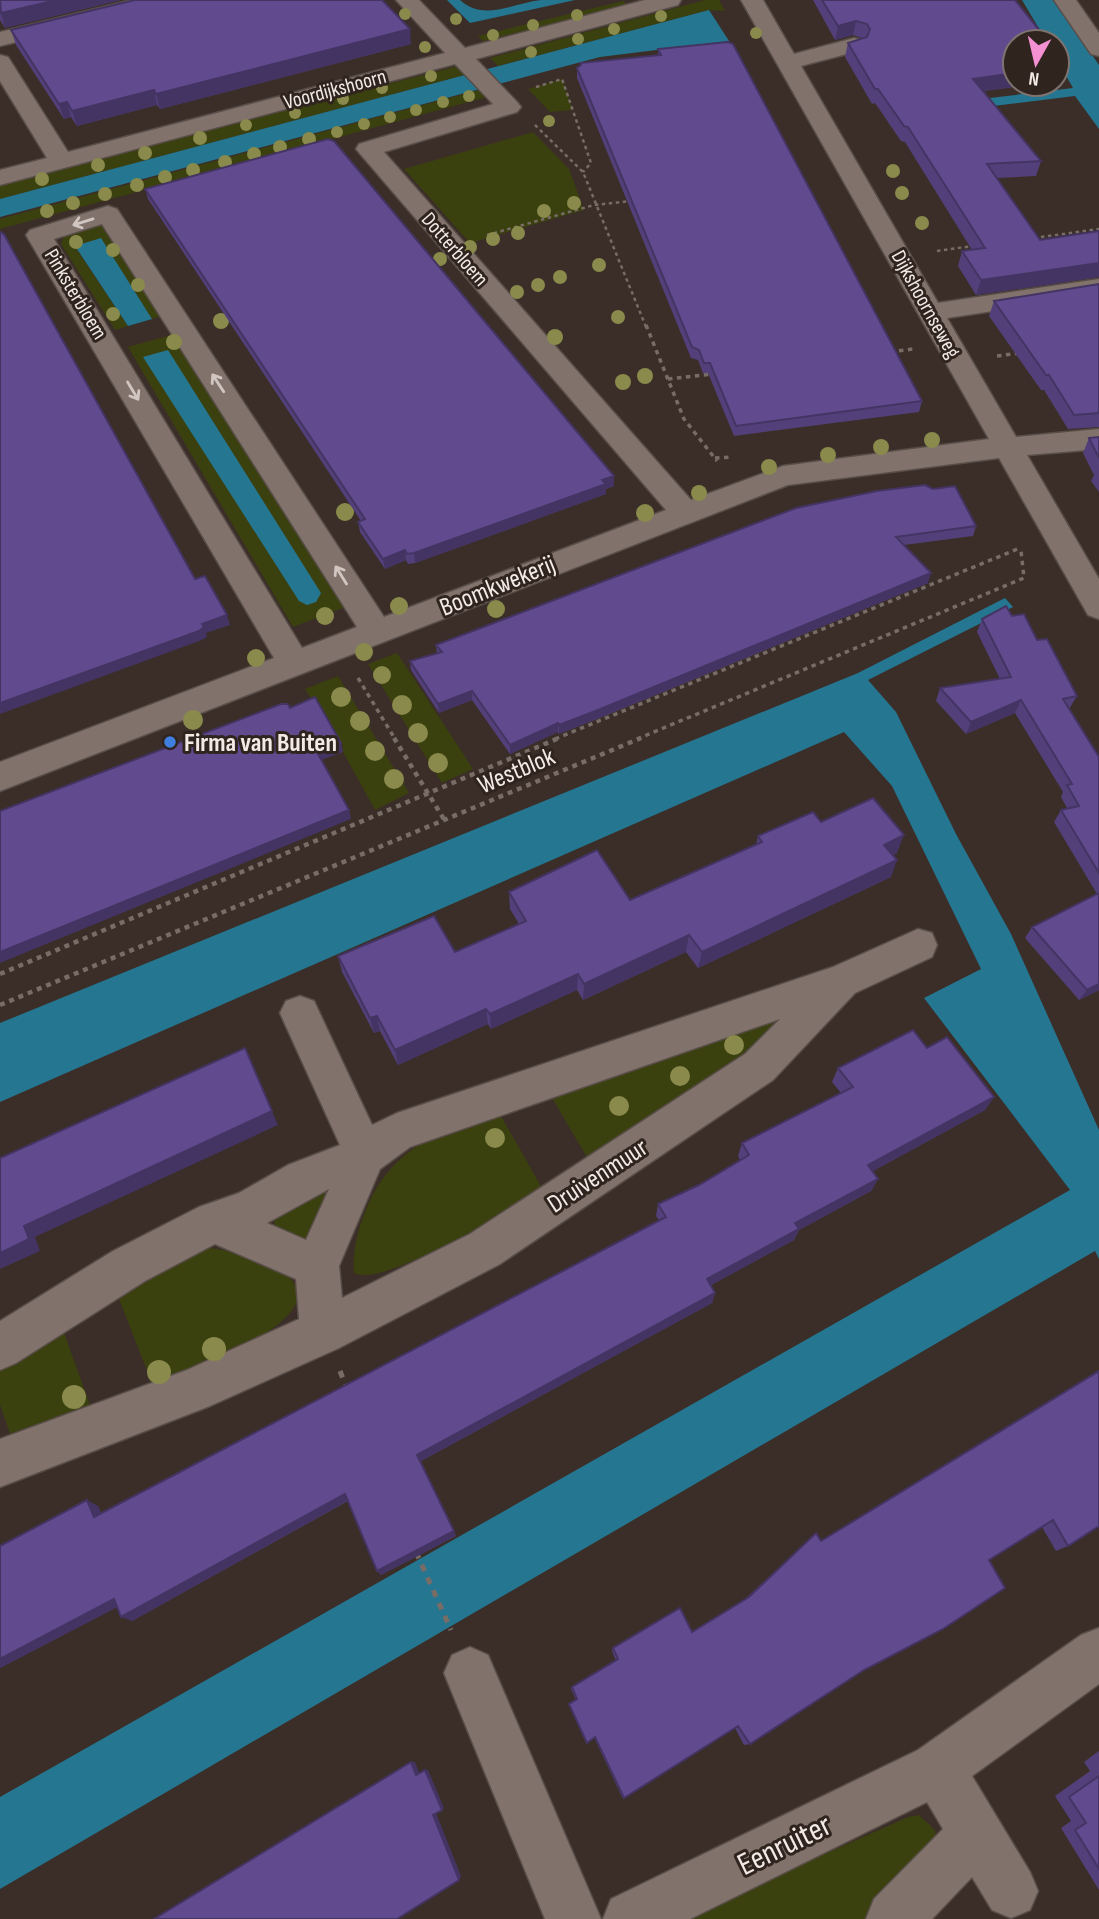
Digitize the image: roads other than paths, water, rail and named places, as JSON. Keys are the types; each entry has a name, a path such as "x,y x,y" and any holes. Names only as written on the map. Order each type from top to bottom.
{"street":[{"path":"1,38 159,0"},
{"path":"407,0 465,60"},
{"name":"Voordijkshoorn","path":"0,178 465,60 670,0"},
{"name":"Dijkshoornseweg","path":"752,0 1099,607"},
{"path":"1065,0 1099,49"},
{"path":"788,62 854,44"},
{"name":"Dotterbloem","path":"465,60 502,100 368,149 684,511"},
{"path":"0,62 62,162"},
{"name":"Pinksterbloem","path":"294,663 39,235 108,214 377,632"},
{"path":"930,312 1099,287"},
{"name":"Boomkwekerij","path":"0,776 684,511 783,476 968,451 1099,439"},
{"name":"Druivenmuur","path":"0,1347 129,1266 214,1222 250,1210 303,1179 365,1155 397,1132 844,980 918,945"},
{"name":"Druivenmuur","path":"0,1462 183,1394 323,1332 485,1249 759,1067 844,980"},
{"path":"300,1013 365,1155 317,1266 323,1332"},
{"path":"214,1222 317,1266"},
{"name":"Eenruiter","path":"631,1919 937,1769 1099,1653"},
{"path":"470,1673 573,1919"},
{"path":"937,1769 1011,1892"},
{"path":"894,1919 977,1832"}],"water":[{"path":"447,0 460,0 479,10 489,10 541,0 575,0 470,23"},
{"path":"1022,0 1054,0 1099,65 1099,129 1075,96 1071,96 1071,28 1039,28"},
{"path":"709,10 729,41 600,57 0,217 0,199"},
{"path":"1001,97 1059,98 993,106 990,98"},
{"path":"101,238 152,319 128,326 75,246"},
{"path":"168,350 321,593 316,602 307,605 299,601 143,357"},
{"path":"1005,598 1013,607 868,680 896,712 956,834 1011,934 1099,1130 1099,1259 1095,1251 0,1889 0,1797 1070,1190 924,998 981,969 892,786 844,732 0,1102 0,1023 858,673"}],"place":[{"name":"Firma van Buiten","path":"170,742"}]}
